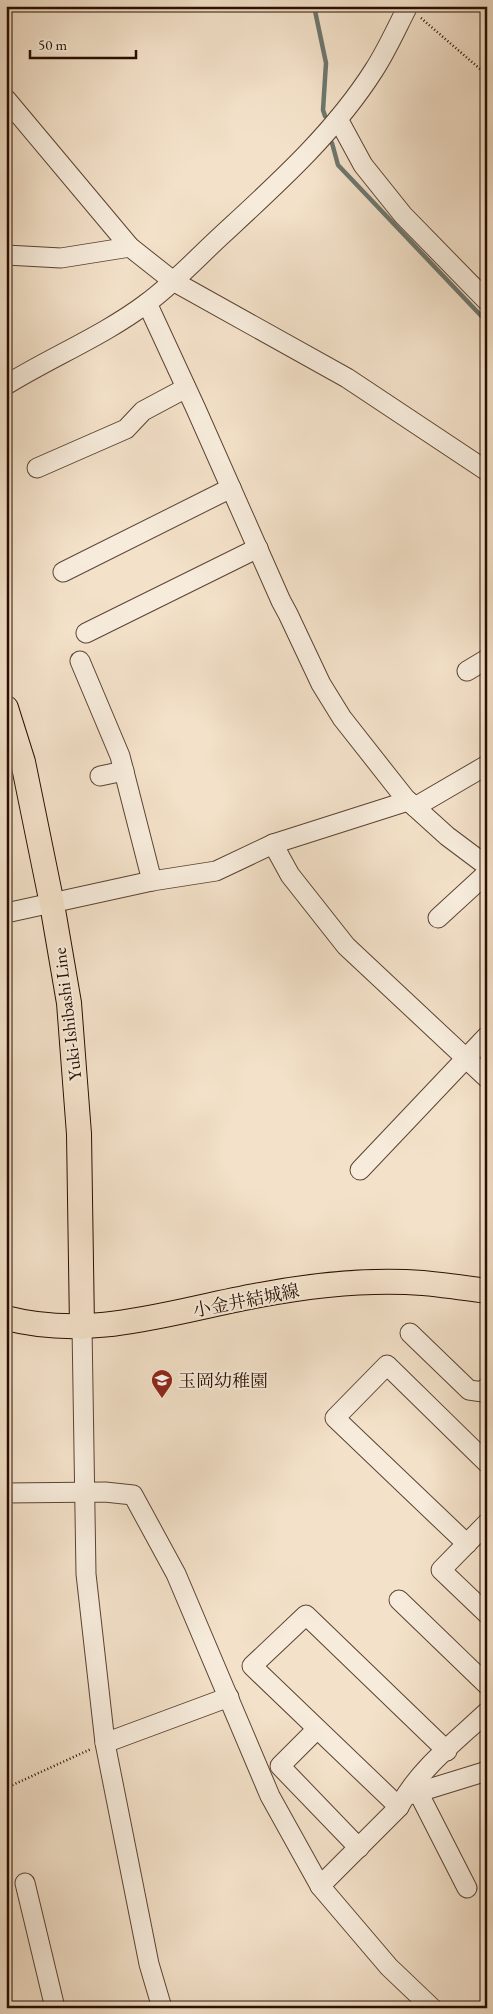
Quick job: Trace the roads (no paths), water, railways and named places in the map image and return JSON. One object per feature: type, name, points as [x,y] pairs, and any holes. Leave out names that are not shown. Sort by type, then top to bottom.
[{"type":"main road","name":"Yuki-Ishibashi Line","points":[[6,708],[23,762],[52,904],[69,1003],[79,1134],[82,1326]]},
{"type":"main road","name":"小金井結城線","points":[[6,1318],[42,1325],[82,1326],[172,1315],[260,1295],[338,1283],[422,1283],[487,1291]]},
{"type":"street","points":[[6,384],[82,344],[147,303],[173,282],[284,178],[338,120],[414,12]]},
{"type":"street","points":[[6,99],[130,247],[173,282],[347,378],[487,471]]},
{"type":"street","points":[[338,120],[363,165],[403,215],[487,301]]},
{"type":"street","points":[[6,254],[61,258],[130,247]]},
{"type":"street","points":[[147,303],[281,601],[325,691],[342,718],[411,804],[487,866]]},
{"type":"street","points":[[37,468],[126,429],[142,411],[186,388]]},
{"type":"street","points":[[63,572],[231,488]]},
{"type":"street","points":[[86,633],[258,548]]},
{"type":"street","points":[[468,671],[487,659]]},
{"type":"street","points":[[80,661],[120,756],[152,881]]},
{"type":"street","points":[[6,913],[152,881],[216,871],[272,844],[411,804],[487,765]]},
{"type":"street","points":[[100,776],[124,771]]},
{"type":"street","points":[[272,844],[290,875],[346,946],[487,1078]]},
{"type":"street","points":[[438,918],[487,873]]},
{"type":"street","points":[[360,1170],[487,1036]]},
{"type":"street","points":[[82,1326],[86,1574],[105,1743],[149,1964],[162,2008]]},
{"type":"street","points":[[410,1333],[469,1390],[483,1392],[487,1387]]},
{"type":"street","points":[[467,1544],[335,1418],[387,1365],[484,1454]]},
{"type":"street","points":[[6,1493],[105,1492],[133,1495],[176,1574],[270,1796],[320,1886],[389,1967],[432,2008]]},
{"type":"street","points":[[485,1528],[441,1570],[487,1614]]},
{"type":"street","points":[[399,1600],[487,1685]]},
{"type":"street","points":[[447,1750],[306,1615],[252,1666],[317,1729],[407,1799],[467,1888]]},
{"type":"street","points":[[105,1743],[229,1697]]},
{"type":"street","points":[[320,1886],[407,1799],[419,1778],[487,1712]]},
{"type":"street","points":[[317,1729],[280,1766],[359,1848]]},
{"type":"street","points":[[407,1799],[487,1771]]},
{"type":"street","points":[[25,1883],[55,2008]]},
{"type":"waterway","points":[[314,6],[326,63],[323,110],[325,116]]},
{"type":"waterway","points":[[332,143],[338,165],[487,322]]},
{"type":"place","name":"玉岡幼稚園","points":[[162,1399]]}]
